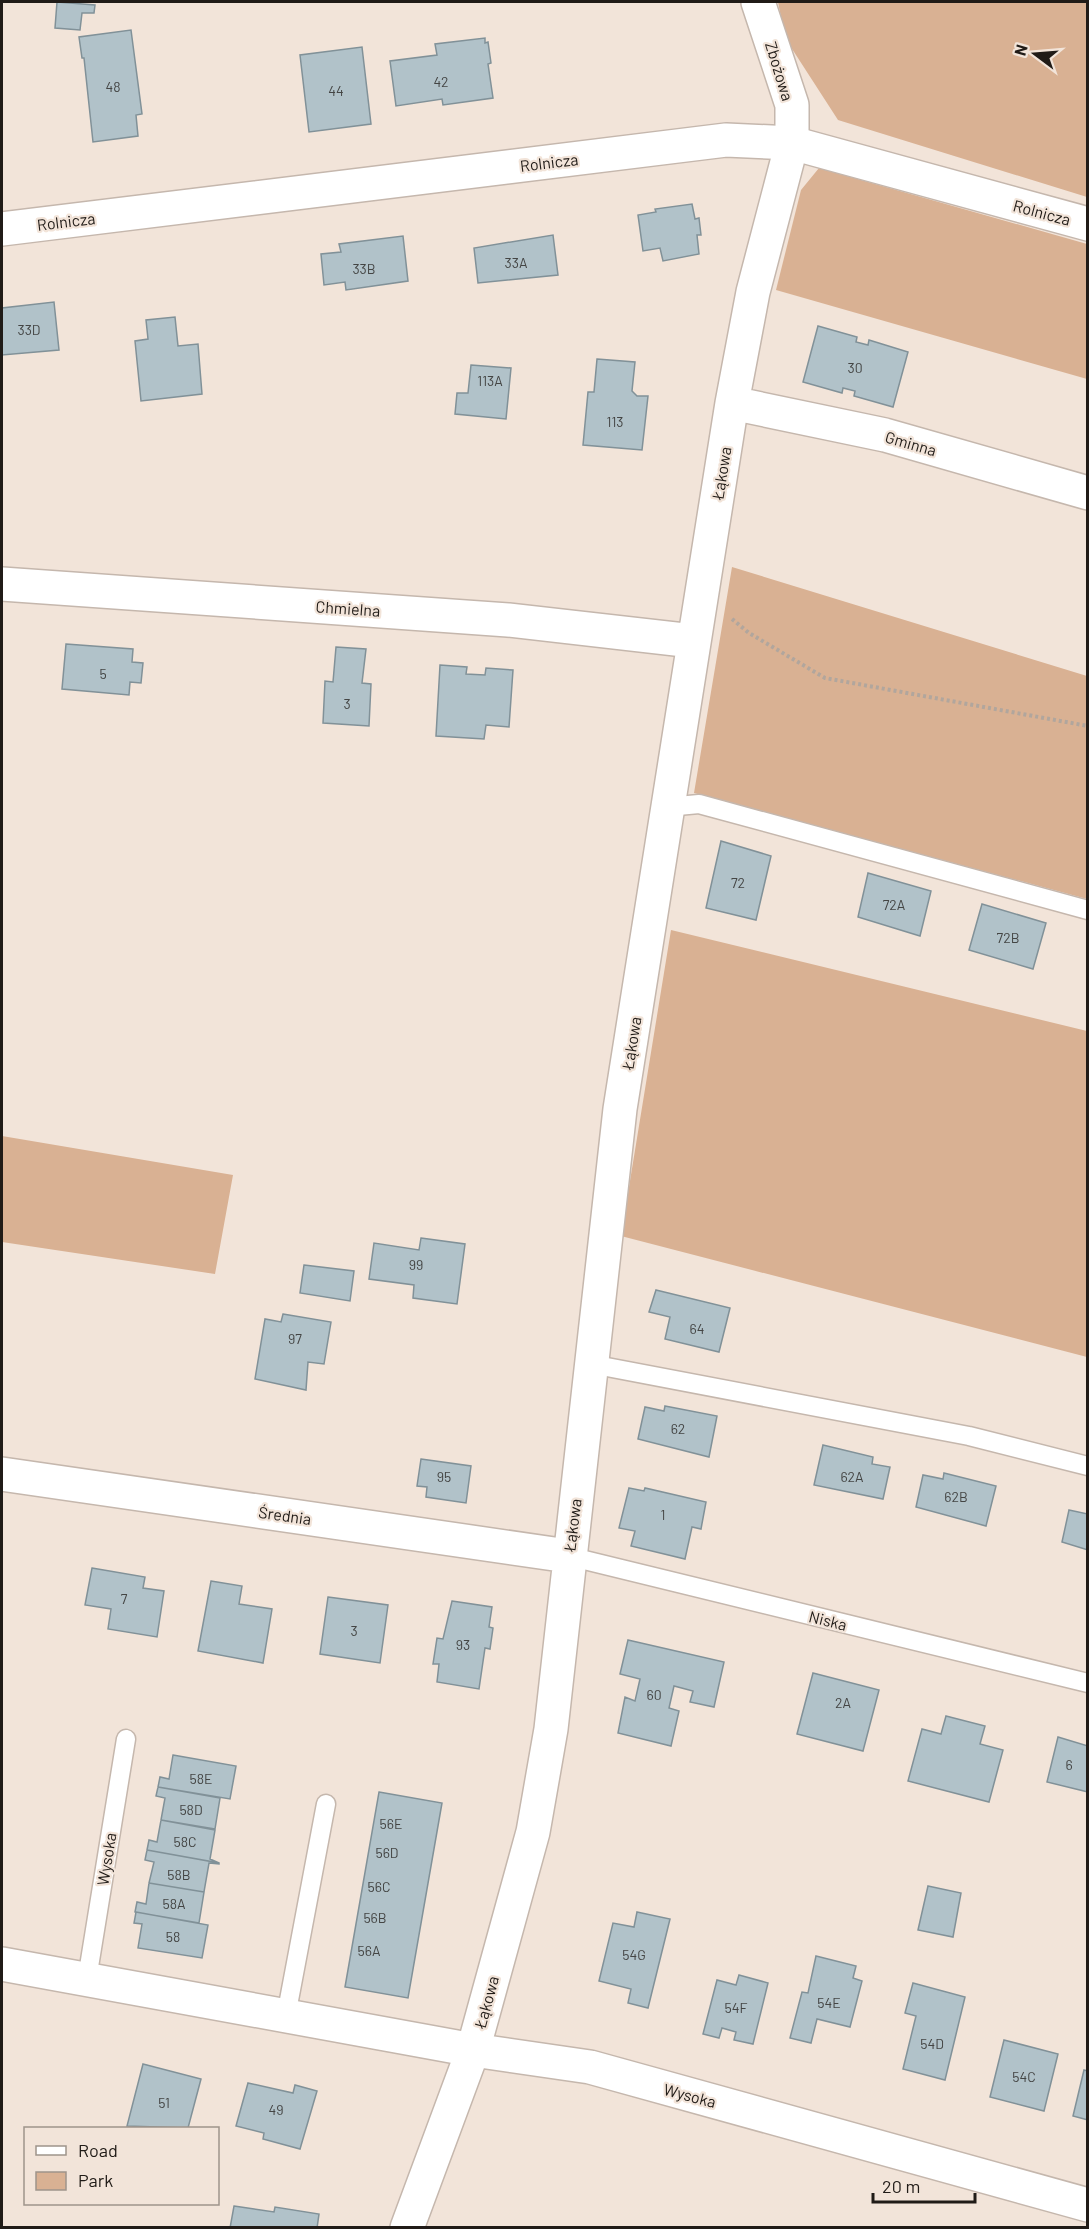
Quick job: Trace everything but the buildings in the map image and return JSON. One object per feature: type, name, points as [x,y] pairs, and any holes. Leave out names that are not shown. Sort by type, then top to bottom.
[{"type":"street","name":"Zbożowa","points":[[758,2],[792,105],[792,143]]},
{"type":"street","name":"Rolnicza","points":[[2,229],[726,141],[792,143],[1088,224]]},
{"type":"street","name":"Łąkowa","points":[[407,2228],[473,2050],[533,1832],[551,1729],[568,1557],[620,1109],[732,403],[753,292],[792,143]]},
{"type":"street","name":"Gminna","points":[[732,403],[885,435],[1088,493]]},
{"type":"street","name":"Chmielna","points":[[2,584],[508,620],[693,641]]},
{"type":"street","name":"Średnia","points":[[2,1474],[568,1557]]},
{"type":"street","name":"Wysoka","points":[[2,1964],[473,2050],[590,2067],[1088,2205]]},
{"type":"lane","points":[[667,807],[699,804],[1088,910]]},
{"type":"lane","points":[[591,1364],[969,1436],[1088,1466]]},
{"type":"lane","name":"Niska","points":[[568,1557],[1088,1683]]},
{"type":"lane","name":"Wysoka","points":[[87,1979],[126,1739]]},
{"type":"lane","points":[[286,2016],[326,1804]]},
{"type":"path","points":[[701,591],[749,633],[825,678],[1088,726]]},
{"type":"green space","points":[[778,2],[1087,2],[1087,197],[838,120],[785,38]]},
{"type":"green space","points":[[819,168],[1087,244],[1087,379],[776,290],[801,190]]},
{"type":"green space","points":[[732,567],[1087,676],[1087,899],[694,793]]},
{"type":"green space","points":[[671,930],[1087,1031],[1087,1357],[621,1236]]},
{"type":"green space","points":[[2,1136],[233,1175],[215,1274],[2,1242]]}]
